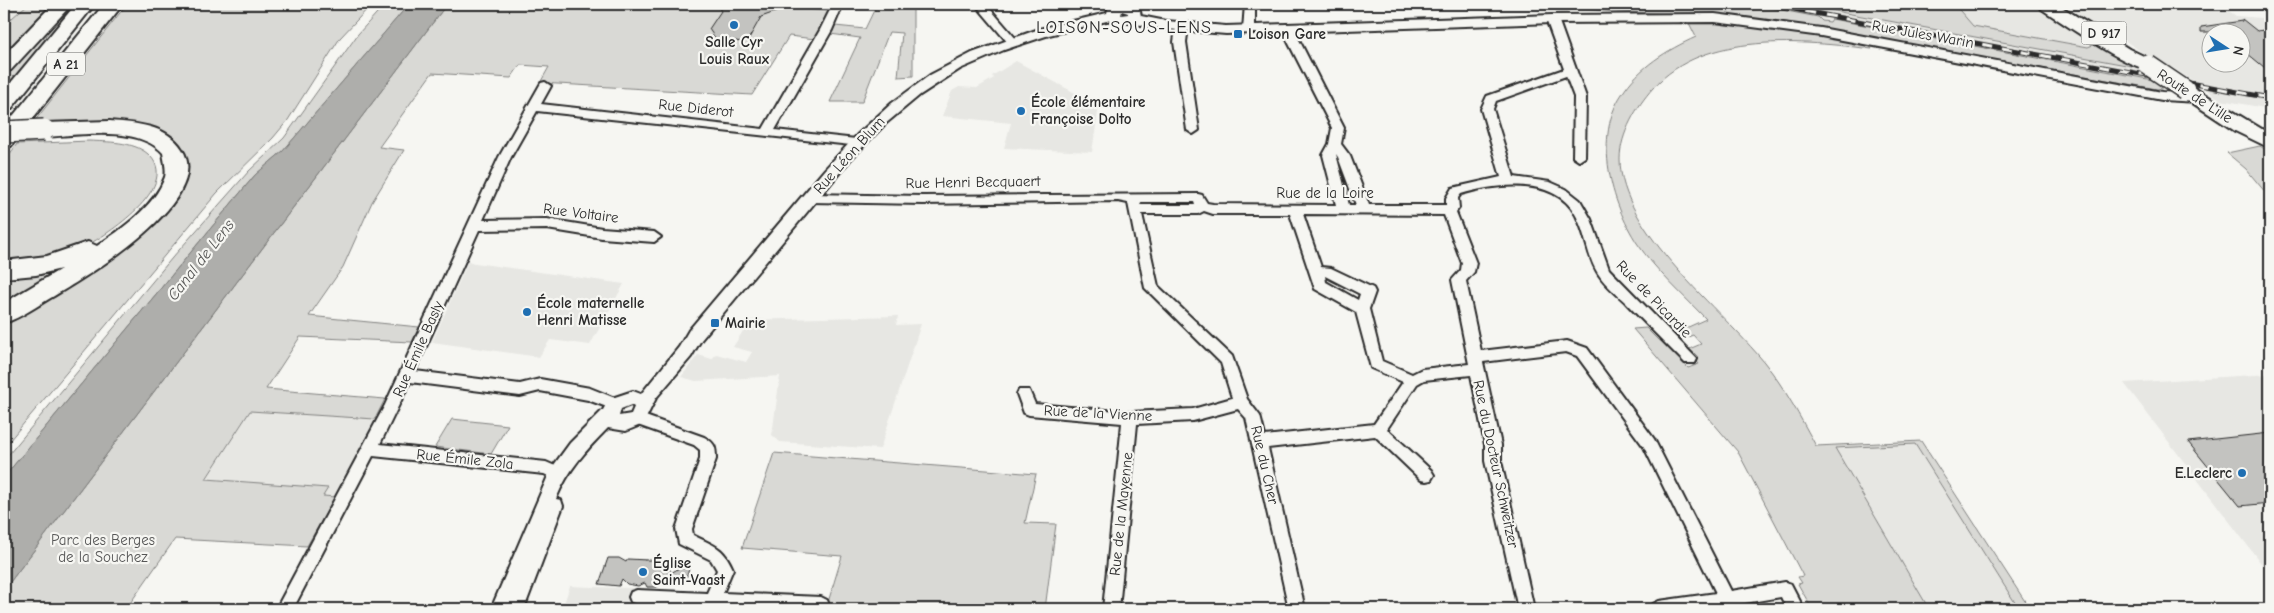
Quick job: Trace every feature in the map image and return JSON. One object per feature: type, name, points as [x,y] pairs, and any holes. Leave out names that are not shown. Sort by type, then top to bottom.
[{"type":"highway","points":[[4,66],[63,4]]},
{"type":"highway","name":"A 21","points":[[4,104],[86,4]]},
{"type":"highway","name":"A 21","points":[[4,140],[11,128],[114,4]]},
{"type":"highway","points":[[4,151],[11,128],[41,134],[137,140],[152,147],[162,157],[166,168],[164,181],[150,204],[140,215],[106,240],[61,260],[37,266],[4,269]]},
{"type":"highway","points":[[4,140],[41,134],[114,129],[145,132],[156,136],[172,149],[176,158],[177,170],[167,195],[157,209],[131,233],[92,260],[4,314]]},
{"type":"main road","name":"Route de Lille","points":[[2046,4],[2114,48],[2148,65],[2242,127],[2270,149]]},
{"type":"main road","name":"Route de Lille","points":[[2058,4],[2138,56],[2148,65]]},
{"type":"main road","name":"Route de Lille","points":[[2242,127],[2270,142]]},
{"type":"street","points":[[767,132],[826,30],[838,4]]},
{"type":"street","points":[[980,4],[1013,42]]},
{"type":"street","points":[[1249,30],[1250,4]]},
{"type":"street","name":"Rue Jules Warin","points":[[1113,16],[1124,20],[1128,9],[1182,27],[1218,30],[1681,16],[1742,20],[1821,32],[2162,96],[2192,94]]},
{"type":"street","name":"Rue Léon Blum","points":[[626,411],[650,393],[685,352],[689,343],[856,143],[885,115],[930,82],[972,58],[1013,42],[1113,16]]},
{"type":"street","points":[[1552,19],[1580,97],[1579,157]]},
{"type":"street","points":[[1182,27],[1180,42],[1193,130]]},
{"type":"street","points":[[1286,28],[1338,128],[1335,144],[1330,155],[1344,210]]},
{"type":"street","points":[[1509,182],[1487,109],[1491,99],[1570,71]]},
{"type":"street","name":"Rue Émile Basly","points":[[284,609],[371,449],[505,158],[545,86]]},
{"type":"street","name":"Rue Diderot","points":[[532,107],[856,143]]},
{"type":"street","points":[[1335,144],[1344,156],[1364,210]]},
{"type":"street","name":"Rue de Picardie","points":[[1449,210],[1453,208],[1452,198],[1456,191],[1509,182],[1532,181],[1548,185],[1570,198],[1584,218],[1594,254],[1605,273],[1690,359]]},
{"type":"street","name":"Rue Henri Becquaert","points":[[810,198],[923,200],[978,197],[1118,197],[1136,205]]},
{"type":"street","name":"Rue de la Loire","points":[[1136,205],[1198,209],[1202,206],[1213,209],[1449,210]]},
{"type":"street","name":"Rue du Cher","points":[[1136,205],[1152,288],[1227,360],[1242,402],[1253,416],[1296,609]]},
{"type":"street","points":[[1295,209],[1320,285],[1362,309],[1376,364],[1412,380]]},
{"type":"street","name":"Rue du Docteur Schweitzer","points":[[1449,210],[1469,263],[1467,272],[1459,280],[1493,445],[1493,461],[1526,609]]},
{"type":"street","name":"Rue Voltaire","points":[[474,225],[547,224],[602,233],[654,237]]},
{"type":"street","points":[[1260,444],[1378,430],[1412,380],[1476,363],[1567,346],[1582,352],[1648,444],[1730,604]]},
{"type":"street","points":[[406,376],[520,390],[540,385],[590,394],[699,441],[708,447],[708,459],[684,529],[686,539],[717,554],[725,569],[712,600]]},
{"type":"street","name":"Rue de la Vienne","points":[[1024,394],[1029,410],[1130,418],[1193,415],[1242,402]]},
{"type":"street","points":[[501,609],[557,474],[576,448],[626,411]]},
{"type":"street","points":[[514,609],[559,493],[586,452],[626,411]]},
{"type":"street","name":"Rue de la Mayenne","points":[[1111,609],[1130,418]]},
{"type":"street","points":[[1378,430],[1426,475]]},
{"type":"street","name":"Rue Émile Zola","points":[[371,449],[546,468],[557,474]]},
{"type":"street","points":[[1659,609],[1730,604],[1785,589],[1796,609]]},
{"type":"street","points":[[637,597],[821,605]]},
{"type":"shaded area","points":[[4,4],[28,4],[4,25]]},
{"type":"shaded area","points":[[1750,4],[1797,4],[2137,67],[2158,81],[1833,19],[1830,22],[1822,21],[1818,17]]},
{"type":"shaded area","points":[[1884,4],[1954,4],[1901,7]]},
{"type":"shaded area","points":[[1954,4],[2219,4],[2236,16],[2262,18],[2270,24],[2270,109],[2221,100],[2172,67],[2160,65],[2114,33],[2088,47],[1973,26]]},
{"type":"shaded area","name":"École élémentaire Françoise Dolto","points":[[1016,61],[1099,106],[1092,152],[1004,148],[1011,123],[942,116],[952,91],[959,87],[977,88]]},
{"type":"shaded area","name":"École maternelle Henri Matisse","points":[[468,262],[624,284],[590,345],[550,340],[539,357],[432,342]]},
{"type":"shaded area","points":[[898,316],[896,325],[921,324],[880,449],[780,442],[772,435],[780,376],[696,381],[681,377],[698,355],[712,359],[716,354],[746,362],[752,352],[733,347],[750,320]]},
{"type":"shaded area","points":[[2270,374],[2270,575],[2124,383]]},
{"type":"shaded area","points":[[250,411],[375,419],[335,497],[323,496],[327,488],[206,480]]},
{"type":"shaded area","points":[[1915,443],[2019,609],[1929,609],[1835,448]]},
{"type":"shaded area","points":[[570,586],[632,588],[625,609],[562,609]]},
{"type":"green space","points":[[28,4],[57,4],[4,59],[4,25]]},
{"type":"green space","points":[[67,4],[75,4],[4,91],[4,71]]},
{"type":"green space","points":[[127,4],[372,4],[340,38],[288,120],[273,138],[217,193],[4,447],[4,320],[95,264],[183,176],[152,131],[30,127]]},
{"type":"green space","points":[[385,4],[409,4],[283,151],[255,175],[4,477],[4,460],[172,258],[249,171],[284,138],[358,34]]},
{"type":"green space","name":"Parc des Berges de la Souchez","points":[[447,4],[807,4],[804,9],[830,11],[815,39],[789,36],[752,95],[540,83],[549,67],[520,65],[511,78],[432,73],[379,147],[404,150],[372,202],[343,267],[309,316],[419,327],[412,342],[300,337],[266,389],[385,399],[375,419],[250,411],[206,479],[328,488],[323,496],[335,497],[307,546],[175,539],[126,609],[4,609],[4,590]]},
{"type":"green space","points":[[877,4],[913,4],[913,76],[898,77],[902,33],[889,32],[862,102],[830,102],[860,38],[830,34],[835,26],[865,29]]},
{"type":"green space","points":[[1528,4],[1750,4],[1818,17],[1822,21],[1830,22],[1832,19],[2158,81],[2162,88],[2157,89],[1786,22],[1735,16],[1618,12]]},
{"type":"green space","points":[[1797,4],[1954,4],[1973,26],[2088,47],[2098,43],[2137,67]]},
{"type":"green space","points":[[1688,21],[1772,27],[1869,45],[1872,49],[1816,44],[1756,44],[1727,48],[1700,56],[1675,69],[1647,95],[1626,130],[1620,159],[1624,186],[1637,214],[1654,241],[1676,268],[1746,341],[1772,372],[1816,446],[1921,441],[2030,609],[2019,609],[1915,444],[1835,448],[1929,609],[1812,609],[1798,584],[1802,583],[1798,577],[1803,576],[1738,452],[1633,329],[1646,328],[1658,340],[1662,339],[1688,368],[1699,364],[1687,350],[1701,344],[1693,335],[1681,340],[1675,333],[1706,319],[1661,273],[1637,243],[1628,227],[1613,190],[1607,149],[1608,130],[1613,111],[1622,94],[1629,84],[1654,60],[1696,37]]},
{"type":"green space","points":[[89,141],[127,144],[148,154],[156,166],[156,179],[150,192],[140,206],[127,218],[100,238],[79,249],[48,258],[4,262],[4,162],[17,144]]},
{"type":"green space","points":[[2260,146],[2270,153],[2270,193],[2266,193],[2246,169],[2227,153]]},
{"type":"green space","points":[[89,258],[4,311],[4,272],[19,272]]},
{"type":"green space","points":[[452,419],[508,425],[491,454],[435,447]]},
{"type":"green space","points":[[774,453],[1036,474],[1025,523],[1056,524],[1045,609],[826,609],[842,556],[742,548]]},
{"type":"water","name":"Canal de Lens","points":[[409,4],[447,4],[4,590],[4,477],[255,175],[283,151]]},
{"type":"building","name":"Salle Cyr Louis Raux","points":[[716,4],[795,5],[761,17],[748,40],[742,42],[715,38],[709,29],[721,11]]},
{"type":"building","points":[[2252,27],[2257,31],[2270,29],[2270,72],[2252,57]]},
{"type":"building","name":"E.Leclerc","points":[[2270,433],[2270,503],[2240,506],[2188,442]]},
{"type":"building","name":"Église Saint-Vaast","points":[[608,558],[619,558],[626,562],[628,559],[667,561],[671,573],[679,568],[689,569],[685,581],[667,580],[657,587],[647,587],[645,583],[638,586],[627,584],[622,579],[619,586],[599,584]]},
{"type":"railway","points":[[1766,4],[2270,98]]},
{"type":"place","name":"Salle Cyr Louis Raux","points":[[734,25]]},
{"type":"place","name":"Loison Gare","points":[[1238,34]]},
{"type":"place","name":"École élémentaire Françoise Dolto","points":[[1021,111]]},
{"type":"place","name":"École maternelle Henri Matisse","points":[[527,312]]},
{"type":"place","name":"Mairie","points":[[715,323]]},
{"type":"place","name":"E.Leclerc","points":[[2242,473]]},
{"type":"place","name":"Église Saint-Vaast","points":[[643,572]]},
{"type":"district","name":"LOISON-SOUS-LENS","points":[[1124,27]]}]
